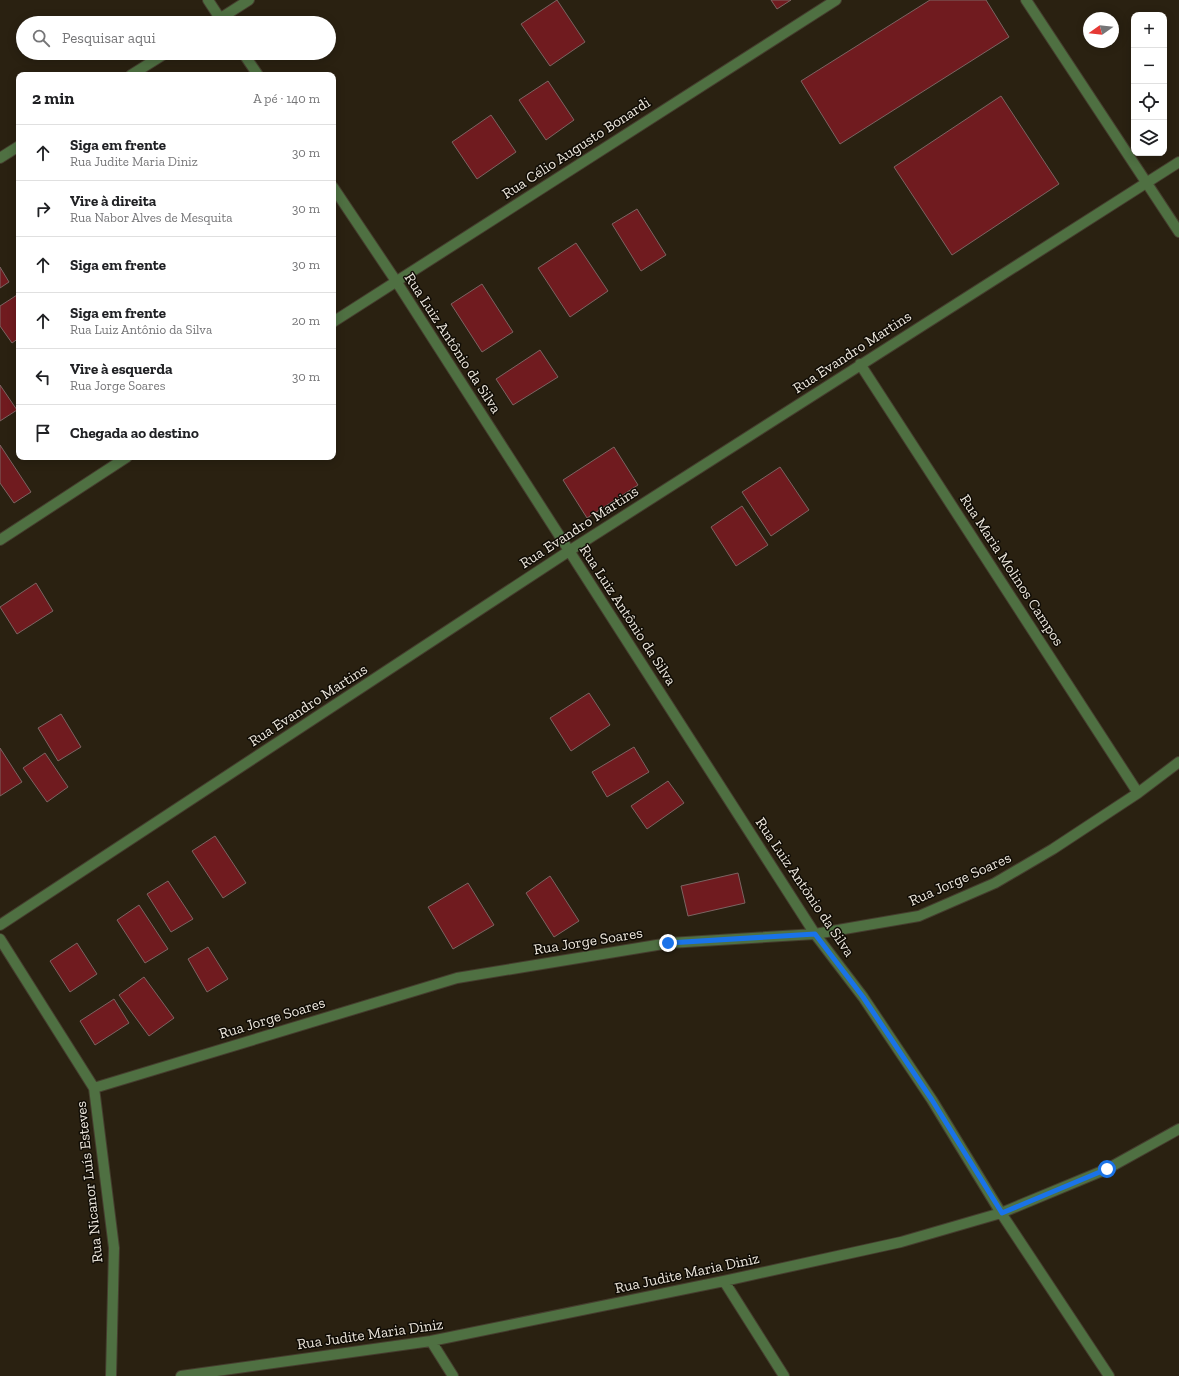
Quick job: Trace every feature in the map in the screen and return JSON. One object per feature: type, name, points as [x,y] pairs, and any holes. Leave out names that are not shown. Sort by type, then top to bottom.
[{"type":"street","points":[[208,0],[216,16]]},
{"type":"street","points":[[227,16],[249,0]]},
{"type":"street","name":"Rua Célio Augusto Bonardi","points":[[336,320],[836,0]]},
{"type":"street","points":[[1026,0],[1179,232]]},
{"type":"street","points":[[136,72],[155,60]]},
{"type":"street","points":[[248,60],[256,72]]},
{"type":"street","points":[[0,158],[16,148]]},
{"type":"street","name":"Rua Evandro Martins","points":[[0,925],[569,551],[860,364],[1179,162]]},
{"type":"street","name":"Rua Luiz Antônio da Silva","points":[[336,191],[396,281],[815,934],[863,997],[932,1100],[1002,1213],[1109,1376]]},
{"type":"street","name":"Rua Maria Molinos Campos","points":[[860,364],[1138,793]]},
{"type":"street","points":[[0,540],[122,460]]},
{"type":"street","name":"Rua Jorge Soares","points":[[94,1088],[457,978],[668,943],[815,934],[919,916],[995,883],[1053,849],[1138,793],[1179,762]]},
{"type":"street","name":"Rua Nicanor Luís Esteves","points":[[0,939],[94,1088],[114,1248],[111,1376]]},
{"type":"street","name":"Rua Judite Maria Diniz","points":[[181,1376],[430,1341],[724,1281],[901,1242],[1002,1213],[1107,1169],[1179,1129]]},
{"type":"street","points":[[724,1281],[784,1376]]},
{"type":"street","points":[[430,1341],[453,1376]]},
{"type":"building","points":[[557,0],[585,42],[550,66],[521,24]]},
{"type":"building","points":[[771,0],[791,0],[777,9]]},
{"type":"building","points":[[930,0],[986,0],[1009,37],[840,144],[801,81]]},
{"type":"building","points":[[548,81],[574,120],[546,140],[519,100]]},
{"type":"building","points":[[1001,96],[1059,184],[952,255],[894,167]]},
{"type":"building","points":[[491,115],[516,152],[477,179],[452,142]]},
{"type":"building","points":[[637,209],[666,255],[641,271],[612,224]]},
{"type":"building","points":[[576,243],[608,291],[570,317],[538,268]]},
{"type":"building","points":[[0,267],[9,282],[0,288]]},
{"type":"building","points":[[482,284],[513,332],[482,352],[451,304]]},
{"type":"building","points":[[16,296],[16,340],[12,343],[0,326],[0,306]]},
{"type":"building","points":[[540,350],[558,377],[513,405],[496,379]]},
{"type":"building","points":[[0,385],[16,411],[0,421]]},
{"type":"building","points":[[0,445],[31,492],[14,503],[0,483]]},
{"type":"building","points":[[614,447],[638,485],[587,518],[563,480]]},
{"type":"building","points":[[780,467],[809,510],[771,536],[742,492]]},
{"type":"building","points":[[742,506],[768,545],[736,566],[711,527]]},
{"type":"building","points":[[36,583],[53,611],[17,634],[0,607]]},
{"type":"building","points":[[589,693],[610,725],[571,751],[550,718]]},
{"type":"building","points":[[61,714],[81,747],[58,761],[38,728]]},
{"type":"building","points":[[634,747],[649,772],[607,797],[592,772]]},
{"type":"building","points":[[0,748],[22,782],[0,796]]},
{"type":"building","points":[[45,753],[68,787],[47,802],[23,768]]},
{"type":"building","points":[[668,781],[684,803],[647,829],[631,806]]},
{"type":"building","points":[[215,836],[246,883],[223,898],[192,851]]},
{"type":"building","points":[[738,873],[745,903],[688,916],[681,886]]},
{"type":"building","points":[[550,876],[579,921],[554,937],[526,893]]},
{"type":"building","points":[[168,881],[193,919],[171,932],[147,894]]},
{"type":"building","points":[[468,883],[494,925],[453,949],[428,907]]},
{"type":"building","points":[[139,905],[168,949],[145,963],[117,920]]},
{"type":"building","points":[[77,943],[97,974],[70,992],[50,961]]},
{"type":"building","points":[[208,947],[228,979],[207,992],[188,959]]},
{"type":"building","points":[[144,977],[174,1018],[149,1036],[119,995]]},
{"type":"building","points":[[114,999],[129,1023],[95,1045],[80,1021]]},
{"type":"route","points":[[668,943],[815,934],[863,997],[932,1100],[1002,1213],[1107,1169]]}]
